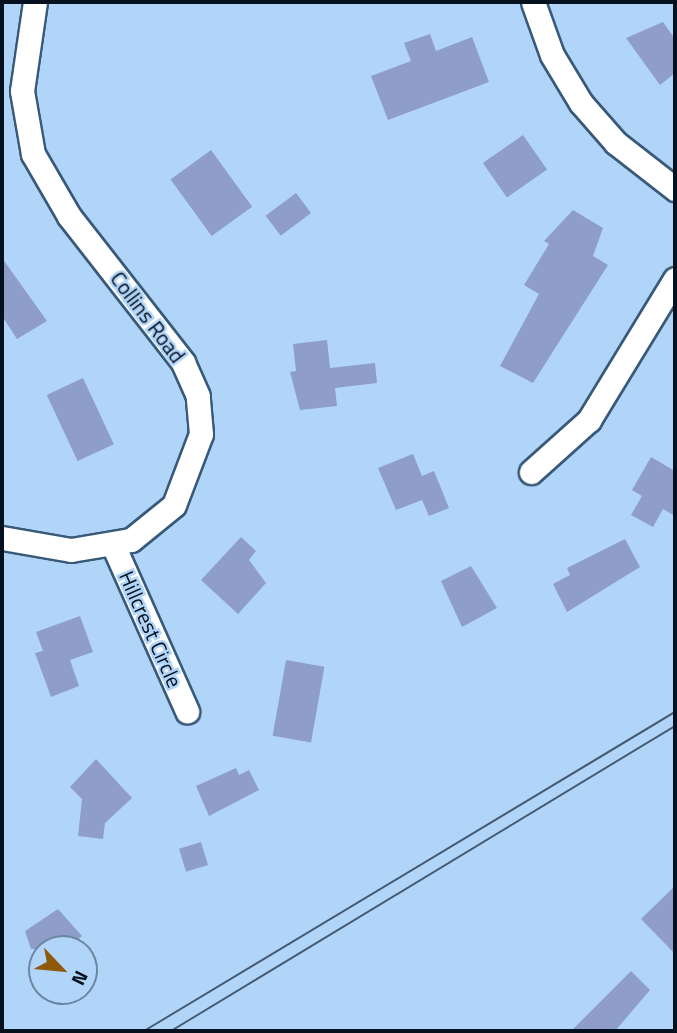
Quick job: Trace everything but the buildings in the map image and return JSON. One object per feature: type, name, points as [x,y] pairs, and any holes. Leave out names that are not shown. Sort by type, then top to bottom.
[{"type":"street","name":"Collins Road","points":[[2,538],[71,550],[114,547],[146,531],[174,505],[198,454],[202,414],[183,362],[69,216],[33,154],[22,91],[35,2]]},
{"type":"street","points":[[533,2],[552,55],[581,103],[636,162],[675,189]]},
{"type":"street","points":[[531,472],[589,420],[675,279]]},
{"type":"street","name":"Hillcrest Circle","points":[[114,547],[187,711]]},
{"type":"tram line","points":[[144,1031],[675,712]]},
{"type":"tram line","points":[[171,1031],[675,726]]}]
